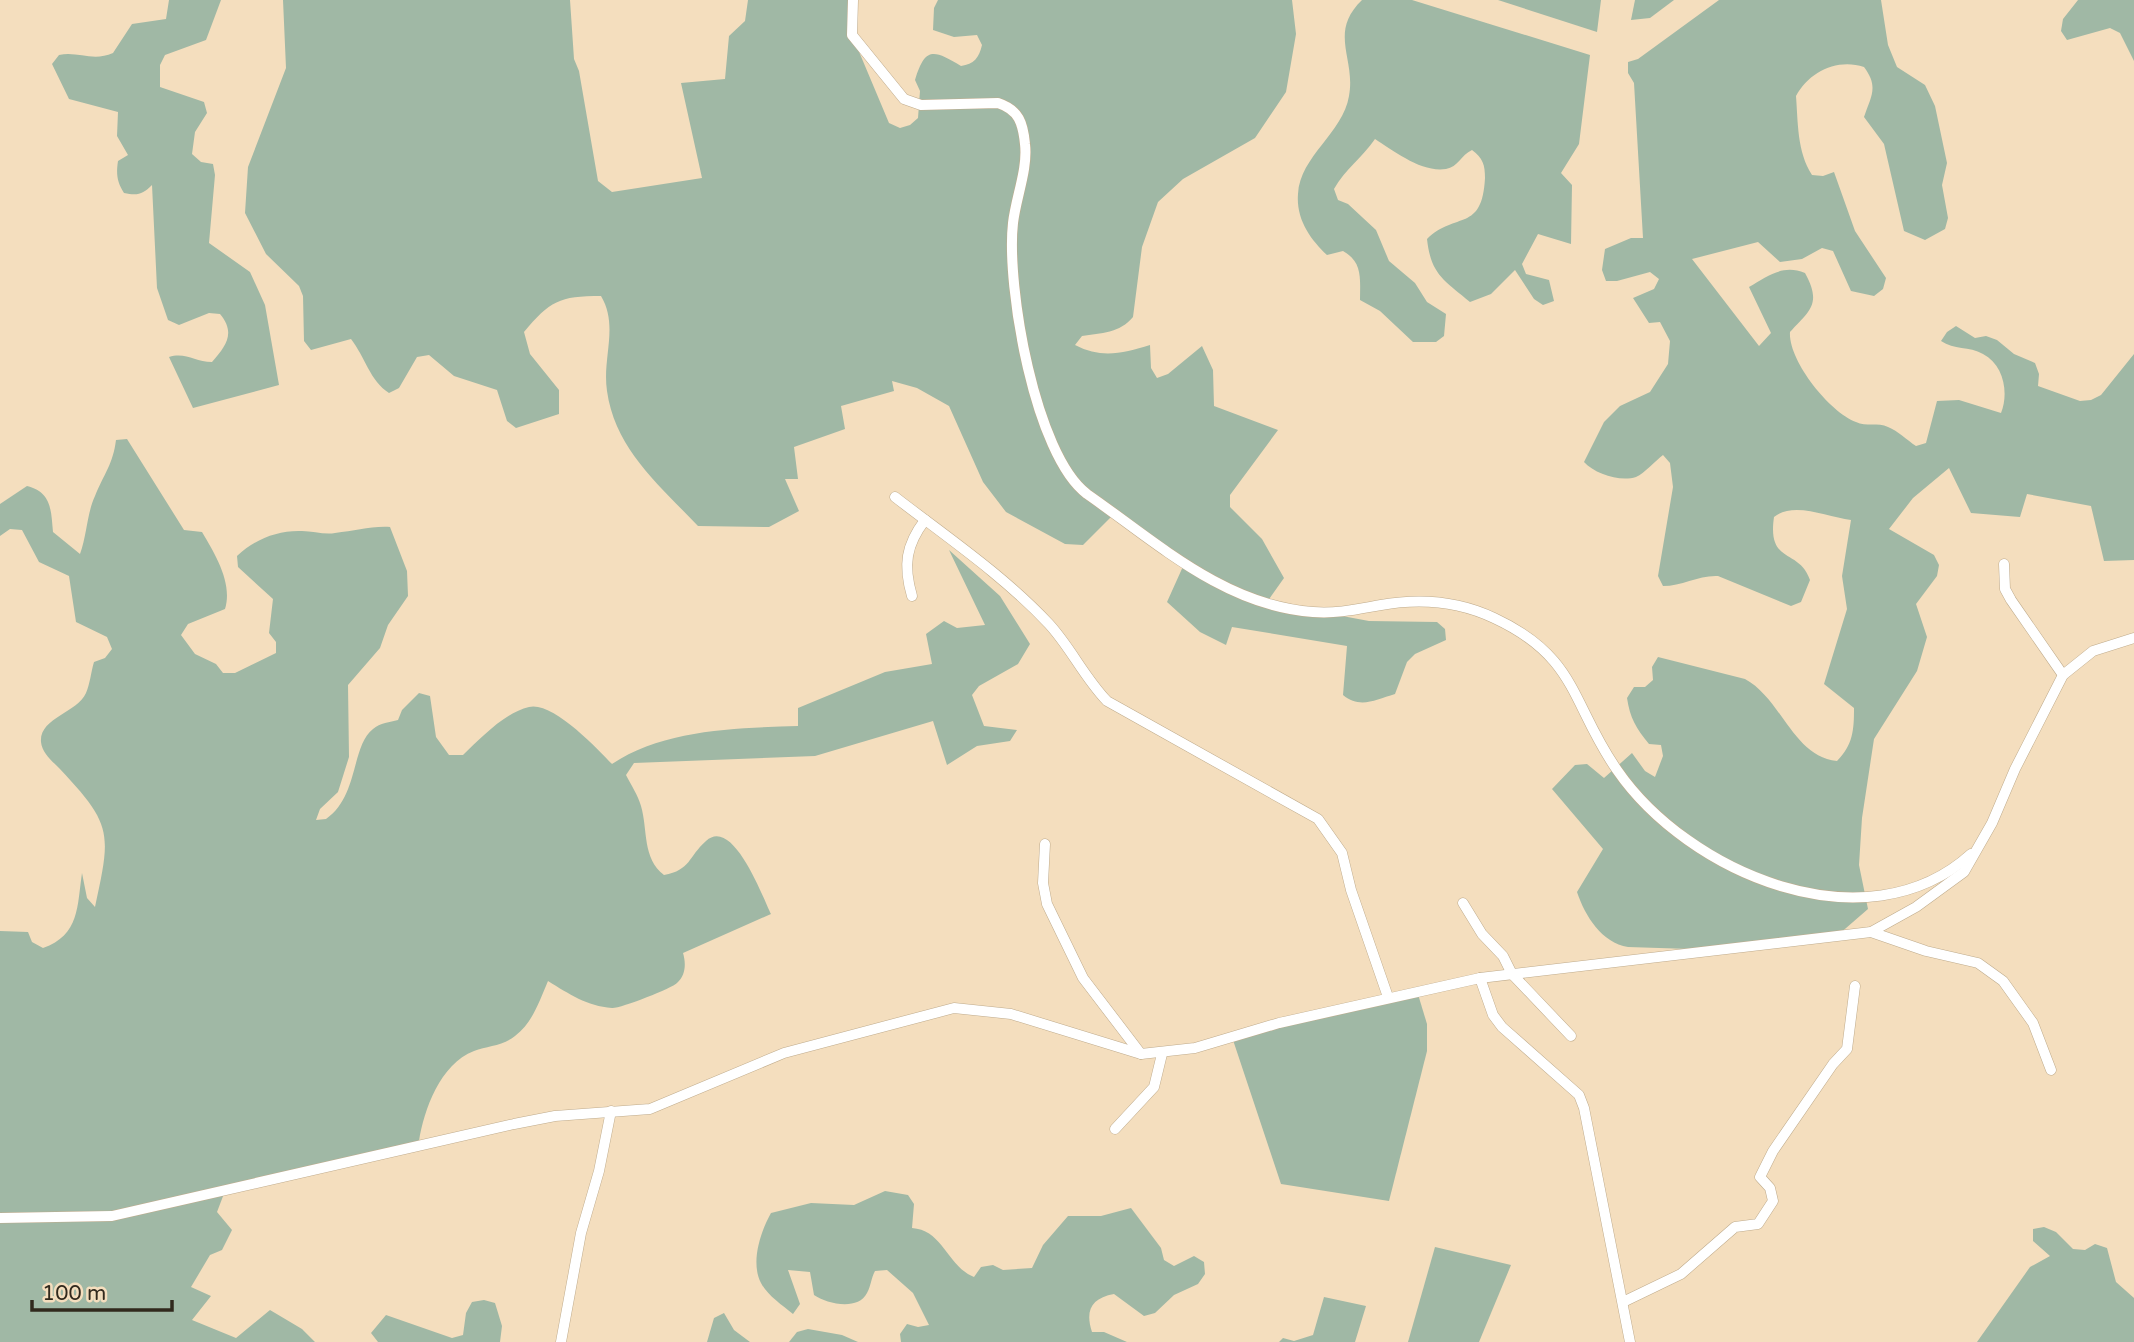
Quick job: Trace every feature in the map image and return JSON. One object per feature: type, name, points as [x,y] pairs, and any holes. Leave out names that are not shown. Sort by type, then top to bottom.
[{"type":"street","points":[[853,0],[852,35],[904,99],[921,105],[987,101],[1010,107],[1017,113],[1026,147],[1013,224],[1013,265],[1021,341],[1042,418],[1074,484],[1087,494],[1220,586],[1257,600],[1301,611],[1336,613],[1384,604],[1450,603],[1493,617],[1525,634],[1569,678],[1617,770],[1651,808],[1695,845],[1734,870],[1787,888],[1839,897],[1893,895],[1959,866],[1978,849]]},
{"type":"street","points":[[895,497],[972,553],[1046,621],[1065,641],[1085,675],[1107,701],[1318,820],[1342,853],[1351,890],[1388,997]]},
{"type":"street","points":[[912,596],[906,562],[908,548],[925,520]]},
{"type":"street","points":[[2004,564],[2005,589],[2063,675]]},
{"type":"street","points":[[0,1219],[112,1216],[514,1124],[611,1111],[650,1109],[784,1053],[954,1008],[1011,1014],[1141,1054],[1162,1054],[1195,1048],[1279,1023],[1480,978],[1871,932],[1948,886],[1964,872],[1978,849],[2063,675],[2093,651],[2134,638]]},
{"type":"street","points":[[1045,844],[1043,883],[1048,904],[1083,978],[1141,1054]]},
{"type":"street","points":[[1463,903],[1482,934],[1503,956],[1512,974],[1571,1036]]},
{"type":"street","points":[[1871,932],[1926,951],[1978,963],[2003,981],[2033,1023],[2051,1070]]},
{"type":"street","points":[[1480,978],[1489,1006],[1502,1027],[1579,1095],[1584,1108],[1630,1342]]},
{"type":"street","points":[[1623,1302],[1681,1274],[1735,1227],[1758,1224],[1773,1201],[1770,1188],[1760,1177],[1773,1151],[1833,1064],[1847,1049],[1854,986]]},
{"type":"street","points":[[1115,1129],[1154,1087],[1162,1054]]},
{"type":"street","points":[[561,1342],[581,1233],[599,1171],[611,1111]]},
{"type":"green space","points":[[169,0],[221,0],[206,40],[165,55],[160,65],[160,87],[204,102],[207,113],[195,132],[192,154],[201,162],[213,164],[215,175],[209,243],[250,272],[265,305],[279,385],[193,408],[169,357],[180,356],[212,362],[227,339],[225,321],[220,314],[209,313],[179,325],[168,320],[157,288],[152,185],[140,194],[124,193],[118,181],[117,166],[118,161],[128,155],[117,136],[118,112],[69,99],[52,64],[59,55],[99,57],[113,53],[132,24],[166,19]]},
{"type":"green space","points":[[283,0],[570,0],[574,59],[579,71],[598,181],[612,192],[702,178],[681,83],[725,79],[729,36],[745,21],[748,0],[853,0],[852,35],[889,123],[900,128],[910,125],[918,118],[920,91],[915,80],[922,62],[927,57],[937,54],[961,66],[973,62],[981,50],[982,45],[977,35],[954,37],[933,30],[934,8],[938,0],[1292,0],[1296,34],[1286,92],[1255,138],[1183,179],[1158,202],[1142,247],[1133,317],[1116,329],[1082,336],[1075,345],[1103,353],[1122,352],[1150,345],[1151,368],[1157,378],[1168,374],[1202,346],[1213,370],[1214,406],[1278,430],[1230,495],[1230,507],[1262,539],[1284,578],[1267,602],[1369,621],[1437,622],[1445,629],[1446,640],[1415,654],[1407,662],[1395,694],[1362,702],[1355,702],[1343,695],[1347,646],[1232,627],[1226,645],[1200,632],[1167,602],[1185,562],[1115,513],[1083,545],[1065,544],[1006,512],[983,482],[949,406],[917,388],[892,381],[894,391],[841,406],[845,429],[794,447],[798,479],[785,479],[799,511],[769,527],[698,526],[641,465],[619,431],[607,391],[609,319],[601,296],[575,297],[556,302],[541,313],[524,332],[530,354],[559,390],[559,414],[516,428],[507,421],[497,390],[454,376],[429,355],[417,357],[399,388],[389,393],[372,375],[351,339],[311,350],[304,341],[303,296],[299,286],[266,254],[245,213],[248,167],[286,68]]},
{"type":"green space","points":[[1362,0],[1412,0],[1590,55],[1579,144],[1561,173],[1572,185],[1571,244],[1538,234],[1522,264],[1526,274],[1549,280],[1554,301],[1543,305],[1534,299],[1515,270],[1491,294],[1470,302],[1446,282],[1436,269],[1427,239],[1448,225],[1473,214],[1483,195],[1484,166],[1472,150],[1450,168],[1427,168],[1375,139],[1334,189],[1338,200],[1348,204],[1376,230],[1389,261],[1415,283],[1427,302],[1446,314],[1444,336],[1436,342],[1413,342],[1380,311],[1360,300],[1359,272],[1354,260],[1343,251],[1327,255],[1310,235],[1299,212],[1298,194],[1301,180],[1313,156],[1339,122],[1345,109],[1350,82],[1345,35],[1352,12]]},
{"type":"green space","points":[[1498,0],[1601,0],[1597,32]]},
{"type":"green space","points":[[1635,0],[1674,0],[1650,18],[1631,20]]},
{"type":"green space","points":[[1719,0],[1881,0],[1888,45],[1897,67],[1925,85],[1935,106],[1947,163],[1942,185],[1948,218],[1945,229],[1925,240],[1904,231],[1884,144],[1864,117],[1872,92],[1869,74],[1864,67],[1844,64],[1816,74],[1796,96],[1801,147],[1812,175],[1823,176],[1834,172],[1855,231],[1886,278],[1883,289],[1874,296],[1851,291],[1833,251],[1822,248],[1802,259],[1780,262],[1758,242],[1692,259],[1759,346],[1771,333],[1749,287],[1769,275],[1783,271],[1805,273],[1813,299],[1808,312],[1790,332],[1791,343],[1803,370],[1823,397],[1845,416],[1860,423],[1888,427],[1916,446],[1926,443],[1937,401],[1959,400],[2001,413],[2005,397],[2003,380],[1996,365],[1983,354],[1941,341],[1947,332],[1956,326],[1975,338],[1986,336],[1997,340],[2014,354],[2035,363],[2039,374],[2038,386],[2080,401],[2101,395],[2134,354],[2134,560],[2104,561],[2091,506],[2027,494],[2020,517],[1971,513],[1949,468],[1913,498],[1889,529],[1934,555],[1939,565],[1937,576],[1916,604],[1927,637],[1917,671],[1874,739],[1862,818],[1859,865],[1868,909],[1838,935],[1721,950],[1628,947],[1603,934],[1585,910],[1577,892],[1603,849],[1552,789],[1575,765],[1587,764],[1604,778],[1632,753],[1645,771],[1655,777],[1663,756],[1661,745],[1649,744],[1640,733],[1627,698],[1634,687],[1645,687],[1653,680],[1652,667],[1658,657],[1745,679],[1769,700],[1798,739],[1822,757],[1837,761],[1849,743],[1854,723],[1854,708],[1824,684],[1847,609],[1842,576],[1851,520],[1801,510],[1782,512],[1774,517],[1773,532],[1779,550],[1799,563],[1810,580],[1801,602],[1791,606],[1718,576],[1663,586],[1658,576],[1673,487],[1670,463],[1663,455],[1636,477],[1615,478],[1584,462],[1604,422],[1620,406],[1650,392],[1668,364],[1670,341],[1660,322],[1649,323],[1633,298],[1654,289],[1659,279],[1650,272],[1617,281],[1606,281],[1602,270],[1605,249],[1631,238],[1643,238],[1634,83],[1628,73],[1628,62],[1638,59]]},
{"type":"green space","points":[[2078,0],[2134,0],[2134,61],[2120,33],[2110,28],[2067,40],[2061,31],[2063,19]]},
{"type":"green space","points":[[127,439],[184,530],[202,532],[221,569],[227,589],[225,609],[188,624],[181,635],[195,654],[216,664],[223,673],[235,673],[276,653],[276,642],[269,633],[273,599],[238,567],[237,556],[259,540],[284,532],[331,533],[390,527],[407,571],[408,596],[388,625],[380,648],[348,685],[349,757],[338,792],[320,809],[316,820],[326,819],[344,798],[366,737],[379,725],[398,720],[402,710],[419,693],[430,696],[436,737],[449,755],[463,755],[502,720],[529,707],[539,707],[561,718],[612,764],[632,752],[678,737],[726,730],[798,726],[798,708],[885,672],[932,664],[926,634],[944,621],[957,628],[985,625],[949,550],[1000,596],[1030,644],[1018,664],[979,686],[972,695],[984,726],[1017,730],[1010,741],[977,746],[947,765],[933,721],[815,756],[634,763],[626,775],[640,802],[649,852],[657,868],[664,875],[673,873],[684,866],[706,841],[716,836],[726,840],[746,862],[771,914],[683,953],[684,969],[677,983],[625,1005],[612,1008],[594,1005],[548,981],[535,1011],[515,1036],[462,1057],[443,1077],[430,1102],[419,1141],[225,1191],[217,1212],[232,1230],[222,1250],[210,1255],[191,1287],[211,1296],[192,1320],[236,1338],[270,1310],[302,1329],[315,1342],[0,1342],[0,931],[28,932],[32,942],[43,948],[55,942],[64,935],[74,918],[82,873],[87,898],[95,907],[104,862],[103,831],[90,803],[43,750],[41,742],[46,727],[75,706],[86,693],[94,662],[105,658],[112,649],[107,637],[76,622],[69,576],[39,562],[22,530],[10,529],[0,536],[0,504],[27,486],[35,489],[49,503],[53,532],[80,554],[92,503],[110,462],[116,440]]},
{"type":"green space","points":[[1417,991],[1427,1024],[1427,1051],[1389,1201],[1281,1184],[1232,1037]]},
{"type":"green space","points":[[885,1191],[908,1195],[914,1204],[912,1228],[931,1235],[957,1265],[974,1277],[981,1267],[993,1265],[1003,1270],[1032,1268],[1043,1245],[1068,1216],[1101,1216],[1131,1208],[1161,1248],[1164,1260],[1174,1266],[1194,1256],[1204,1262],[1205,1274],[1198,1284],[1174,1295],[1155,1313],[1144,1316],[1114,1294],[1095,1302],[1089,1318],[1092,1332],[1104,1332],[1127,1342],[901,1342],[900,1334],[907,1324],[918,1327],[929,1325],[913,1293],[887,1270],[875,1271],[863,1299],[850,1304],[834,1303],[814,1295],[810,1272],[788,1270],[800,1304],[793,1314],[767,1292],[758,1275],[757,1256],[771,1213],[811,1203],[854,1205]]},
{"type":"green space","points":[[2044,1227],[2056,1232],[2073,1249],[2085,1250],[2095,1244],[2107,1248],[2116,1282],[2134,1298],[2134,1342],[1977,1342],[2030,1267],[2050,1256],[2033,1241],[2033,1229]]},
{"type":"green space","points":[[1435,1247],[1511,1265],[1479,1342],[1408,1342]]},
{"type":"green space","points":[[1324,1297],[1366,1306],[1355,1342],[1279,1342],[1283,1338],[1294,1341],[1313,1335]]},
{"type":"green space","points":[[484,1300],[495,1303],[502,1326],[500,1342],[378,1342],[371,1333],[386,1315],[452,1338],[463,1335],[466,1313],[472,1302]]},
{"type":"green space","points":[[724,1313],[734,1330],[750,1342],[707,1342],[714,1318]]},
{"type":"green space","points":[[808,1329],[842,1335],[858,1342],[789,1342],[797,1332]]}]
